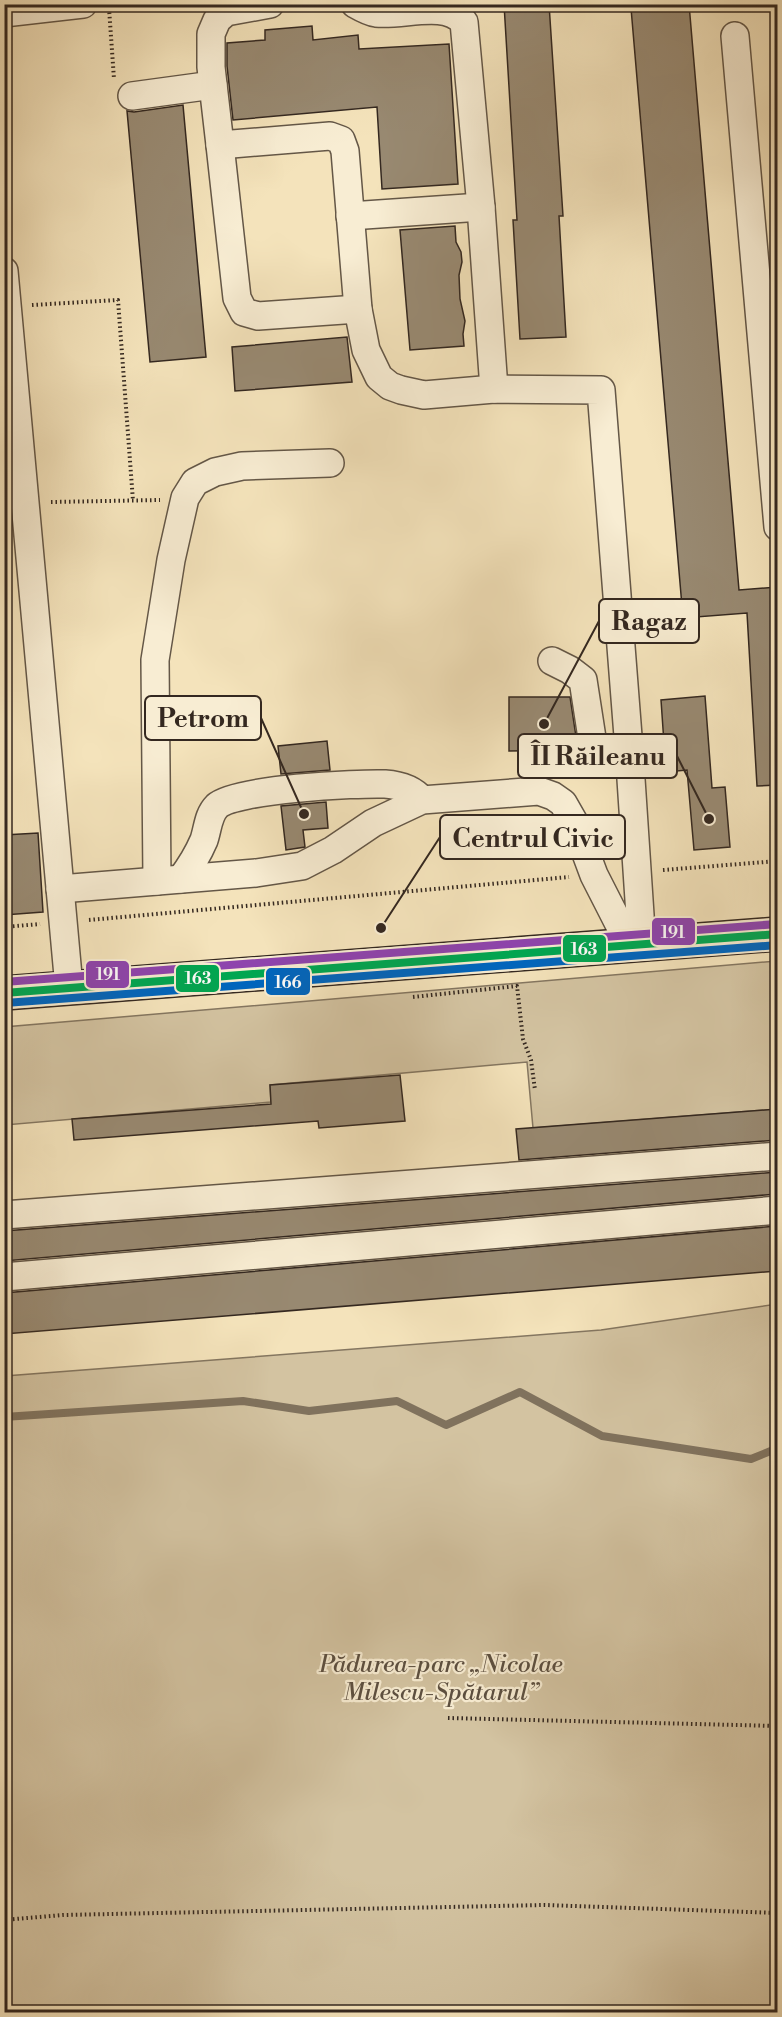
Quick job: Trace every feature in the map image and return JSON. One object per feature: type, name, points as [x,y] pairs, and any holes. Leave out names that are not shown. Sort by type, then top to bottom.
[{"type":"main road","points":[[4,993],[777,934]]},
{"type":"lane","points":[[4,13],[83,4]]},
{"type":"lane","points":[[270,4],[226,12],[217,20],[211,34],[213,85],[237,298],[244,312],[258,316],[358,309]]},
{"type":"lane","points":[[355,4],[379,13],[441,7],[452,9],[464,21],[481,207],[494,389]]},
{"type":"lane","points":[[735,36],[777,527]]},
{"type":"lane","points":[[132,96],[213,85]]},
{"type":"lane","points":[[220,144],[330,136],[341,140],[345,152],[358,309],[366,350],[379,377],[390,386],[411,394],[424,395],[494,389],[601,390],[630,749],[642,945]]},
{"type":"lane","points":[[350,216],[481,207]]},
{"type":"lane","points":[[4,271],[69,987]]},
{"type":"lane","points":[[169,880],[155,660],[171,560],[185,498],[195,482],[215,472],[242,466],[330,463]]},
{"type":"lane","points":[[552,661],[583,680],[594,751],[630,749]]},
{"type":"lane","points":[[169,880],[198,853],[210,816],[217,806],[226,800],[281,790],[386,784],[414,791],[422,800]]},
{"type":"lane","points":[[60,889],[256,873],[302,866],[333,850],[373,823],[422,800],[539,791],[563,803],[575,824],[594,875],[620,926],[642,945]]},
{"type":"lane","points":[[4,1215],[777,1156]]},
{"type":"lane","points":[[4,1277],[777,1210]]},
{"type":"path","points":[[109,4],[116,94],[132,96]]},
{"type":"path","points":[[8,306],[118,300],[133,501]]},
{"type":"path","points":[[26,502],[162,500]]},
{"type":"path","points":[[638,872],[777,861]]},
{"type":"path","points":[[4,927],[594,875]]},
{"type":"path","points":[[413,997],[516,986],[523,1039],[531,1060],[535,1090]]},
{"type":"path","points":[[448,1718],[777,1726]]},
{"type":"path","points":[[4,1920],[63,1916],[545,1905],[777,1913]]},
{"type":"green space","points":[[777,961],[777,1109],[533,1128],[527,1062],[270,1085],[271,1102],[5,1125],[4,1027]]},
{"type":"green space","name":"Pădurea-parc „Nicolae Milescu-Spătarul”","points":[[777,1304],[777,2012],[5,2012],[5,1376],[601,1330]]},
{"type":"building","points":[[504,4],[549,4],[563,216],[559,216],[566,337],[520,339],[513,220],[517,220]]},
{"type":"building","points":[[689,4],[739,590],[777,587],[777,785],[757,786],[747,613],[683,618],[631,8]]},
{"type":"building","points":[[312,26],[313,40],[358,35],[359,49],[449,44],[458,184],[382,189],[377,107],[233,120],[227,43],[265,40],[265,30]]},
{"type":"building","points":[[183,105],[206,357],[150,362],[127,111]]},
{"type":"building","points":[[455,226],[456,242],[461,252],[462,262],[459,275],[460,299],[465,321],[464,346],[410,350],[400,230]]},
{"type":"building","points":[[347,337],[352,382],[235,391],[232,347]]},
{"type":"building","points":[[705,696],[712,788],[725,787],[730,847],[694,850],[687,770],[666,772],[661,700]]},
{"type":"building","points":[[509,697],[570,697],[578,750],[509,751]]},
{"type":"building","points":[[327,741],[330,770],[281,774],[278,746]]},
{"type":"building","points":[[326,802],[328,828],[303,830],[305,847],[286,850],[281,806]]},
{"type":"building","points":[[38,833],[43,912],[4,915],[4,835]]},
{"type":"building","points":[[400,1075],[405,1121],[319,1128],[318,1121],[74,1140],[72,1119],[271,1104],[270,1085]]},
{"type":"building","points":[[777,1109],[777,1140],[519,1160],[516,1129]]},
{"type":"building","points":[[777,1172],[777,1194],[4,1261],[4,1231]]},
{"type":"building","points":[[777,1226],[777,1271],[4,1334],[4,1293]]},
{"type":"waterway","points":[[4,1417],[243,1401],[309,1411],[397,1401],[446,1425],[520,1392],[602,1436],[751,1459],[778,1448]]},
{"type":"transit line","name":"191","points":[[4,982],[777,924]]},
{"type":"transit line","name":"163","points":[[4,993],[778,934]]},
{"type":"transit line","name":"166","points":[[5,1003],[778,945]]},
{"type":"place","name":"Ragaz","points":[[544,724]]},
{"type":"place","name":"Petrom","points":[[304,814]]},
{"type":"place","name":"ÎI Răileanu","points":[[709,819]]},
{"type":"place","name":"Centrul Civic","points":[[381,928]]}]
